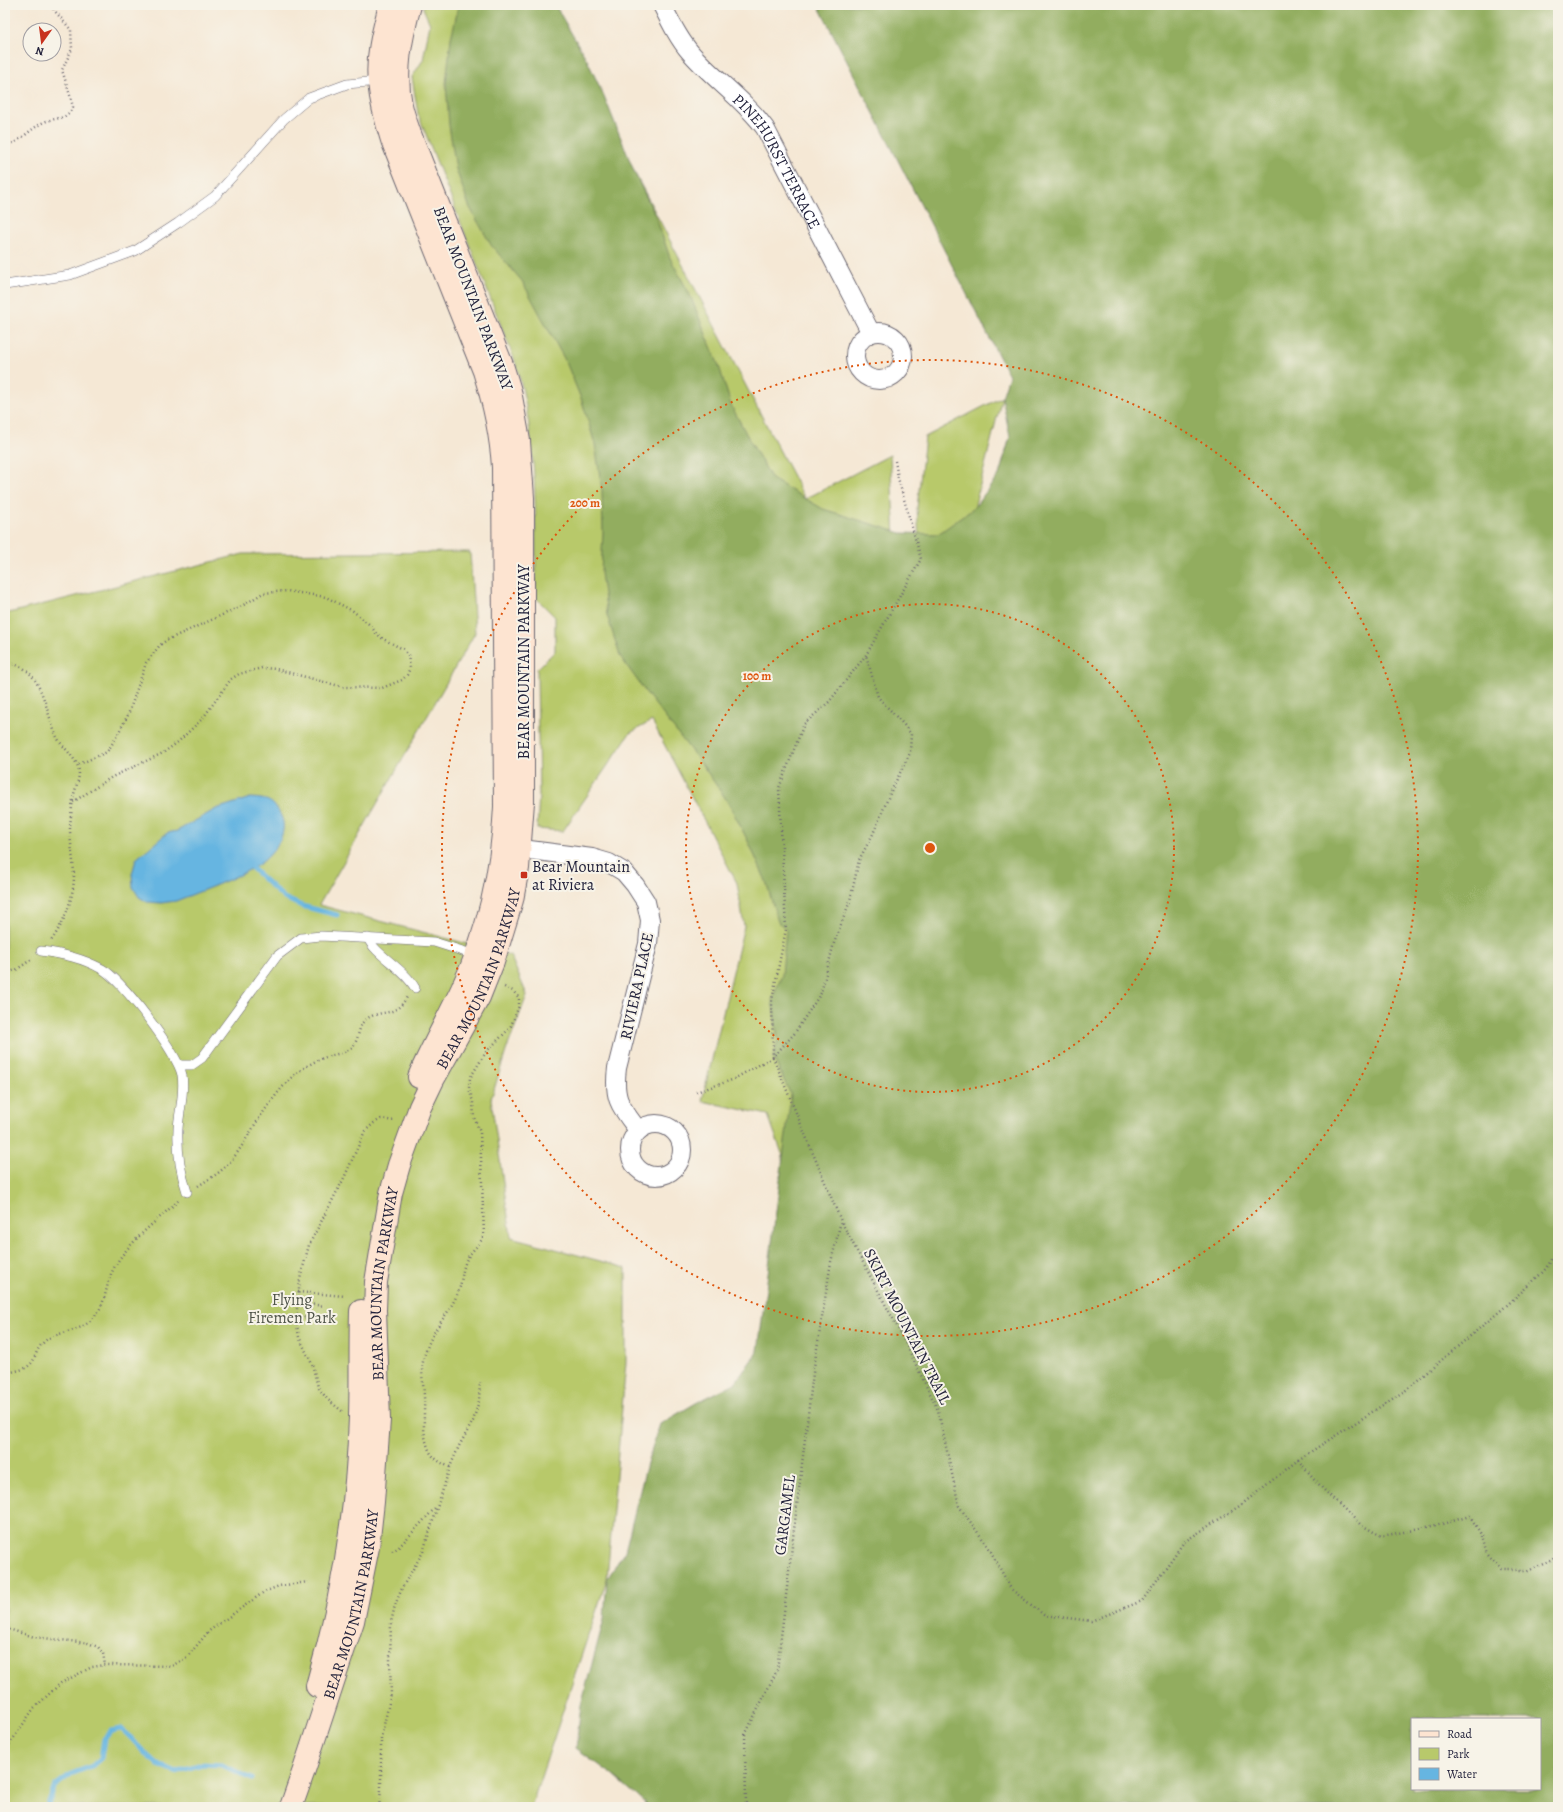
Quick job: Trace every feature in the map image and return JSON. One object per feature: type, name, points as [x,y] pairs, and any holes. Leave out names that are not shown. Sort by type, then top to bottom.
[{"type":"street","name":"BEAR MOUNTAIN PARKWAY","points":[[277,1807],[292,1766],[328,1648],[342,1586],[354,1500],[359,1447],[362,1280],[378,1190],[400,1121],[421,1072],[462,989],[476,955],[492,897],[511,848],[524,802],[524,597],[522,468],[517,427],[510,391],[502,365],[410,134],[401,106],[379,62],[382,35],[390,5]]},
{"type":"street","name":"BEAR MOUNTAIN PARKWAY","points":[[388,80],[400,51],[410,5]]},
{"type":"street","name":"PINEHURST TERRACE","points":[[662,5],[679,39],[690,52],[756,116],[765,128],[871,333]]},
{"type":"street","name":"BEAR MOUNTAIN PARKWAY","points":[[291,1807],[353,1621],[368,1547],[379,1420],[374,1310],[376,1282],[391,1193],[399,1165],[420,1107],[433,1080],[479,997],[493,962],[512,900],[511,848]]},
{"type":"street","name":"RIVIERA PLACE","points":[[511,848],[592,858],[609,863],[624,872],[646,902],[650,920],[648,944],[615,1085],[618,1100],[625,1113],[638,1130]]},
{"type":"lane","points":[[5,284],[70,275],[135,251],[178,223],[215,196],[284,119],[309,98],[347,84],[388,80]]},
{"type":"lane","points":[[179,1065],[192,1065],[202,1058],[277,956],[301,938],[321,936],[434,942],[476,955]]},
{"type":"lane","points":[[368,938],[371,946],[402,971],[415,988]]},
{"type":"lane","points":[[41,952],[68,955],[104,969],[127,991],[171,1050],[179,1065],[183,1087],[178,1128],[178,1150],[180,1171],[187,1192]]},
{"type":"path","points":[[5,147],[20,140],[42,123],[62,118],[68,114],[73,107],[62,70],[72,49],[70,30],[54,10],[52,5]]},
{"type":"path","points":[[772,1057],[772,1000],[786,928],[779,788],[804,724],[829,702],[866,655],[921,559],[898,478],[895,461]]},
{"type":"path","points":[[73,802],[112,776],[163,753],[178,742],[203,718],[231,679],[239,674],[262,668],[276,669],[343,687],[382,688],[402,680],[407,675],[410,668],[408,655],[403,649],[376,634],[370,625],[353,611],[326,597],[287,591],[263,593],[242,606],[167,640],[160,645],[146,663],[128,716],[114,742],[107,752],[77,765]]},
{"type":"path","points":[[696,1092],[732,1080],[772,1057],[794,1034],[821,993],[834,943],[850,901],[860,860],[910,753],[911,734],[878,697],[866,655]]},
{"type":"path","points":[[5,663],[23,667],[31,674],[43,695],[57,737],[77,765],[79,772],[70,828],[74,879],[70,902],[59,930],[41,952],[31,961],[16,970],[5,973]]},
{"type":"path","points":[[450,1467],[436,1460],[429,1450],[423,1424],[424,1396],[421,1370],[427,1348],[436,1330],[450,1310],[459,1289],[465,1262],[470,1252],[481,1243],[484,1234],[480,1132],[474,1117],[473,1102],[469,1088],[470,1078],[486,1052],[510,1028],[519,1006],[518,998],[513,991],[500,985]]},
{"type":"path","points":[[5,1373],[22,1369],[29,1365],[42,1343],[52,1336],[73,1332],[92,1320],[104,1302],[113,1268],[124,1252],[187,1192],[214,1177],[226,1167],[241,1148],[280,1089],[293,1076],[316,1060],[346,1052],[352,1048],[365,1020],[399,1008],[415,988]]},
{"type":"path","name":"SKIRT MOUNTAIN TRAIL","points":[[772,1057],[841,1221],[899,1330],[938,1410],[959,1506],[989,1548],[1011,1590],[1044,1615],[1091,1621],[1142,1601],[1184,1542],[1241,1505],[1298,1460],[1406,1390],[1506,1306],[1544,1271],[1558,1251]]},
{"type":"path","points":[[344,1412],[327,1399],[318,1387],[312,1364],[299,1337],[296,1319],[302,1267],[309,1245],[344,1178],[365,1131],[381,1119],[400,1121]]},
{"type":"path","name":"GARGAMEL","points":[[746,1807],[745,1735],[777,1670],[813,1373],[831,1262],[841,1221]]},
{"type":"path","points":[[298,1292],[346,1296]]},
{"type":"path","points":[[296,1319],[309,1316],[309,1293]]},
{"type":"path","points":[[309,1304],[324,1306]]},
{"type":"path","points":[[379,1807],[381,1790],[381,1738],[391,1694],[391,1623],[395,1605],[403,1586],[423,1552],[450,1467],[459,1446],[476,1415],[479,1401],[480,1382]]},
{"type":"path","points":[[1298,1460],[1323,1489],[1360,1524],[1381,1536],[1432,1527],[1470,1516],[1482,1536],[1487,1555],[1500,1571],[1526,1571],[1552,1559],[1558,1554]]},
{"type":"path","points":[[392,1551],[398,1548],[437,1507]]},
{"type":"path","points":[[5,1751],[34,1708],[61,1683],[92,1667],[105,1665],[172,1666],[186,1658],[209,1631],[264,1592],[279,1586],[308,1582]]},
{"type":"path","points":[[5,1628],[34,1637],[88,1643],[98,1647],[103,1653],[105,1665]]},
{"type":"green space","points":[[424,5],[547,5],[805,499],[890,455],[896,553],[800,1203],[768,1115],[702,1101],[744,926],[737,883],[652,721],[630,733],[563,831],[537,829],[539,795],[537,669],[555,651],[555,617],[536,598],[534,479],[528,420],[523,391],[515,361],[418,114],[412,77],[423,60],[430,24],[423,8]]},
{"type":"green space","points":[[459,5],[555,5],[587,60],[604,96],[636,176],[656,217],[670,258],[689,293],[719,366],[731,405],[772,479],[823,509],[901,533],[938,534],[973,509],[999,475],[1010,437],[1002,397],[1009,376],[818,5],[1558,5],[1558,1807],[646,1807],[644,1802],[613,1775],[576,1748],[581,1705],[604,1619],[607,1579],[625,1551],[647,1463],[660,1424],[735,1383],[758,1351],[791,1095],[773,1057],[778,1040],[772,1000],[782,975],[786,929],[778,922],[766,881],[728,802],[703,766],[647,694],[620,656],[607,615],[601,573],[603,532],[602,490],[595,444],[582,401],[566,362],[522,281],[491,245],[469,206],[456,169],[449,125],[446,83],[451,38]]},
{"type":"green space","points":[[1002,397],[961,561],[920,555],[917,508],[925,437]]},
{"type":"green space","name":"Flying Firemen Park","points":[[470,552],[475,633],[319,905],[510,955],[527,995],[506,1051],[491,1099],[511,1237],[626,1268],[626,1362],[607,1579],[531,1807],[5,1807],[5,614],[243,554]]},
{"type":"water","points":[[250,798],[269,801],[281,816],[283,830],[281,837],[278,844],[269,856],[258,865],[238,875],[176,901],[161,903],[147,902],[139,897],[133,887],[132,874],[136,859],[167,833],[177,831],[216,809]]},
{"type":"waterway","points":[[252,868],[284,898],[302,906],[337,915]]},
{"type":"waterway","points":[[47,1807],[55,1786],[71,1774],[92,1766],[101,1758],[104,1739],[111,1731],[121,1729],[131,1737],[143,1752],[153,1760],[175,1772],[202,1764],[222,1765],[252,1779]]},
{"type":"place","name":"Bear Mountain at Riviera","points":[[524,875]]}]
